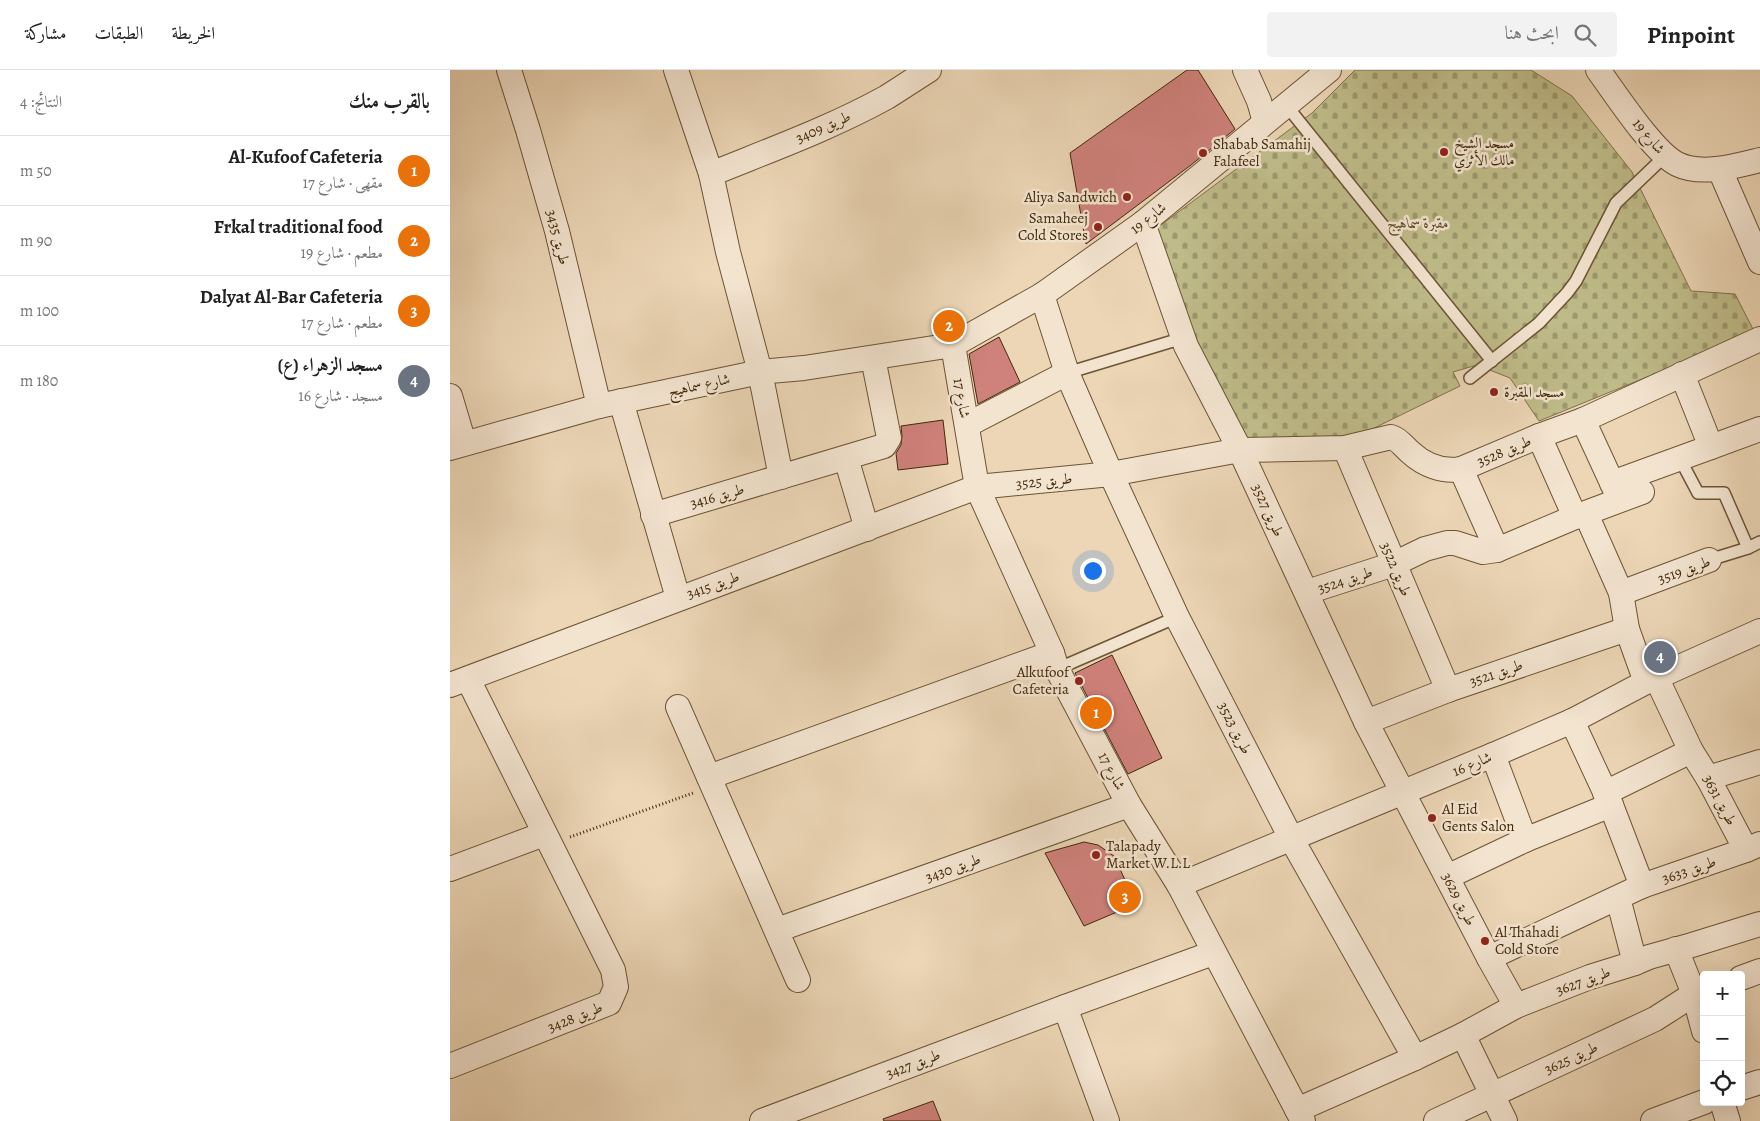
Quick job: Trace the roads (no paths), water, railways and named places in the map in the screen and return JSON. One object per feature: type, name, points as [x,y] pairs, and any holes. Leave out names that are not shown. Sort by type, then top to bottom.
[{"type":"street","name":"طريق 3435","points":[[509,70],[610,403]]},
{"type":"street","points":[[676,70],[711,174],[728,252],[760,372],[781,477]]},
{"type":"street","name":"طريق 3409","points":[[711,174],[803,137],[846,117],[887,97],[930,70]]},
{"type":"street","points":[[1245,70],[1260,101],[1265,122]]},
{"type":"street","name":"شارع 19","points":[[953,345],[1042,295],[1143,223],[1329,70]]},
{"type":"street","name":"شارع 19","points":[[1598,70],[1654,144],[1678,165],[1720,170],[1760,160]]},
{"type":"street","points":[[1720,170],[1760,262]]},
{"type":"street","name":"طريق 3527","points":[[1143,223],[1183,338],[1240,450],[1366,722],[1404,792]]},
{"type":"street","points":[[1042,295],[1067,373],[1111,474]]},
{"type":"street","name":"طريق 3528","points":[[1240,450],[1345,448],[1391,437],[1395,438],[1414,455],[1438,469],[1449,471],[1461,469],[1539,436],[1583,420],[1760,340]]},
{"type":"street","name":"شارع سماهيج","points":[[454,446],[610,403],[760,372],[804,368],[953,345]]},
{"type":"street","name":"شارع 17","points":[[953,345],[977,487],[1054,661],[1129,804],[1179,885],[1300,1116]]},
{"type":"street","name":"طريق 3416","points":[[652,515],[884,446],[888,438],[873,358]]},
{"type":"street","points":[[967,426],[1067,373]]},
{"type":"street","points":[[1682,374],[1711,447],[1760,429]]},
{"type":"street","points":[[450,396],[454,446]]},
{"type":"street","points":[[610,403],[652,515],[678,598]]},
{"type":"street","points":[[1583,420],[1625,492]]},
{"type":"street","points":[[1539,436],[1621,593],[1627,629],[1651,680]]},
{"type":"street","name":"طريق 3524","points":[[1307,592],[1394,564],[1426,549],[1447,543],[1455,543],[1484,552],[1497,550],[1581,515],[1625,492],[1680,458],[1711,447]]},
{"type":"street","name":"طريق 3522","points":[[1345,448],[1448,690]]},
{"type":"street","name":"طريق 3525","points":[[977,487],[1111,474],[1240,450]]},
{"type":"street","points":[[846,458],[867,529]]},
{"type":"street","points":[[1461,469],[1497,550]]},
{"type":"street","name":"طريق 3523","points":[[1111,474],[1177,617],[1292,840]]},
{"type":"street","name":"طريق 3415","points":[[459,682],[977,487]]},
{"type":"street","name":"طريق 3519","points":[[1621,593],[1709,560]]},
{"type":"street","name":"طريق 3521","points":[[1366,722],[1448,690],[1627,629]]},
{"type":"street","name":"شارع 16","points":[[1179,885],[1292,840],[1572,721],[1651,680],[1760,631]]},
{"type":"street","points":[[711,781],[1054,661]]},
{"type":"street","name":"طريق 3631","points":[[1651,680],[1691,751],[1753,847]]},
{"type":"street","name":"طريق 3428","points":[[450,1066],[609,1003],[616,987],[613,970],[547,839],[459,682]]},
{"type":"street","points":[[678,707],[798,980]]},
{"type":"street","points":[[1572,721],[1608,799],[1642,886]]},
{"type":"street","points":[[1447,877],[1608,799],[1691,751]]},
{"type":"street","points":[[1493,755],[1525,840]]},
{"type":"street","points":[[1708,778],[1760,762]]},
{"type":"street","name":"طريق 3629","points":[[1404,792],[1516,1006]]},
{"type":"street","name":"طريق 3430","points":[[776,930],[1129,804]]},
{"type":"street","points":[[450,869],[547,839]]},
{"type":"street","points":[[1292,840],[1415,1058]]},
{"type":"street","name":"طريق 3633","points":[[1490,958],[1642,886],[1753,847]]},
{"type":"street","points":[[1618,898],[1635,963]]},
{"type":"street","name":"طريق 3627","points":[[1300,1116],[1463,1035],[1516,1006],[1590,977],[1649,957],[1760,924]]},
{"type":"street","points":[[1676,949],[1699,992],[1702,1016]]},
{"type":"street","name":"طريق 3427","points":[[762,1121],[1213,953]]},
{"type":"street","points":[[1745,977],[1760,971]]},
{"type":"street","name":"طريق 3625","points":[[1436,1121],[1654,1019],[1699,992]]},
{"type":"street","points":[[1065,1007],[1107,1121]]},
{"type":"street","points":[[1463,1035],[1504,1121]]},
{"type":"street","points":[[1745,1087],[1760,1082]]},
{"type":"street","points":[[1653,1121],[1700,1103]]},
{"type":"street","points":[[1723,1106],[1728,1121]]},
{"type":"lane","points":[[1286,105],[1492,361]]},
{"type":"lane","points":[[1470,378],[1539,324],[1567,293],[1576,281],[1616,203],[1666,156]]},
{"type":"lane","points":[[1067,373],[1183,338]]},
{"type":"lane","points":[[1680,458],[1698,493],[1724,493],[1748,548]]},
{"type":"lane","name":"طريق 3519","points":[[1709,560],[1748,548],[1760,542]]},
{"type":"lane","points":[[1054,661],[1177,617]]},
{"type":"place","name":"مسجد الشيخ مالك الأثري","points":[[1444,152]]},
{"type":"place","name":"Shabab Samahij Falafeel","points":[[1203,153]]},
{"type":"place","name":"Aliya Sandwich","points":[[1127,197]]},
{"type":"place","name":"Samaheej Cold Stores","points":[[1098,227]]},
{"type":"place","name":"Frkal traditional food","points":[[949,326]]},
{"type":"place","name":"مسجد المقبرة","points":[[1494,392]]},
{"type":"place","name":"مسجد الزهراء (ع)","points":[[1660,657]]},
{"type":"place","name":"Alkufoof Cafeteria","points":[[1079,681]]},
{"type":"place","name":"Al-Kufoof Cafeteria","points":[[1096,713]]},
{"type":"place","name":"Al Eid Gents Salon","points":[[1432,818]]},
{"type":"place","name":"Talapady Market W.L.L","points":[[1096,855]]},
{"type":"place","name":"Dalyat Al-Bar Cafeteria","points":[[1125,897]]},
{"type":"place","name":"Al Thahadi Cold Store","points":[[1485,941]]},
{"type":"park label","name":"مقبرة سماهيج","points":[[1418,223]]}]
